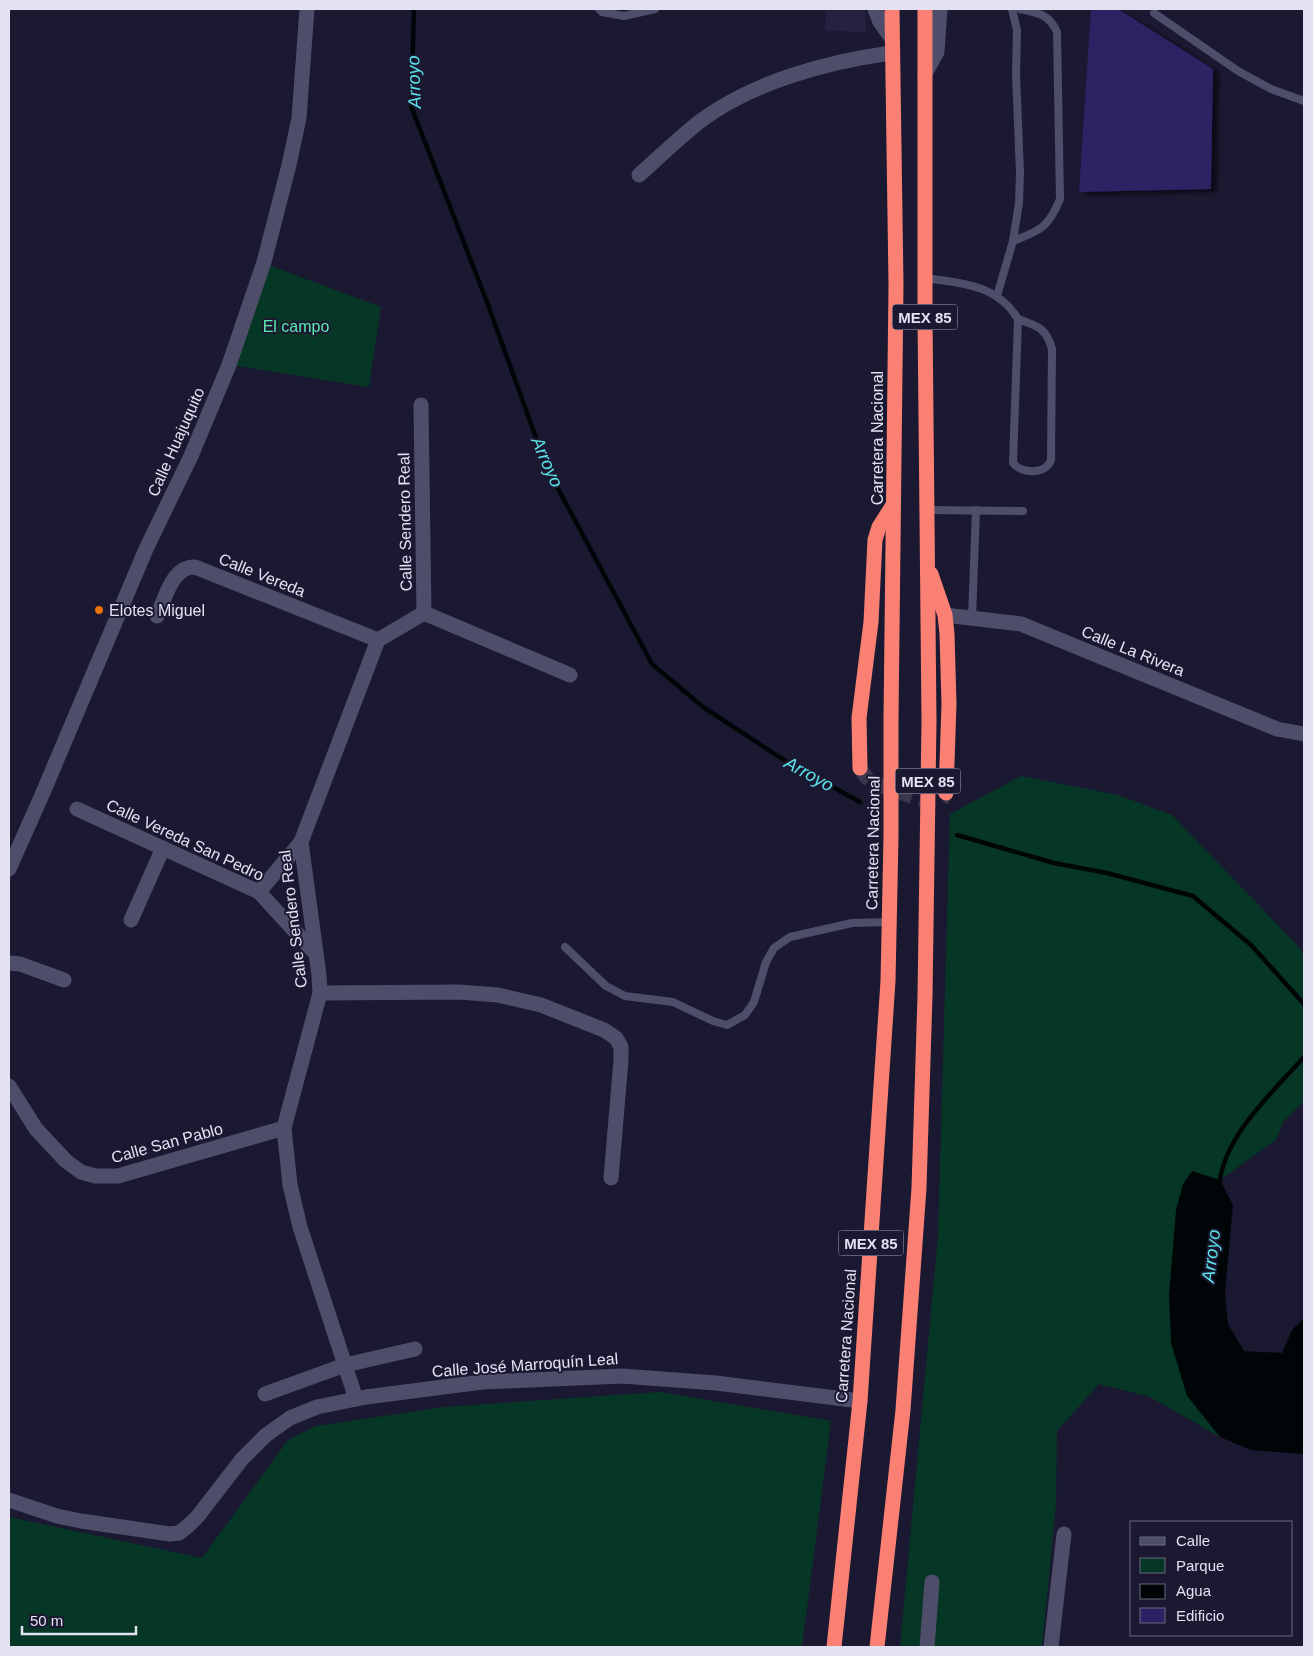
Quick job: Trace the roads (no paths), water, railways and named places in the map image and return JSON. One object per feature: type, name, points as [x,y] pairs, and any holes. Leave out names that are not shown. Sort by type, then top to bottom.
[{"type":"highway","name":"Carretera Nacional","points":[[834,1647],[860,1401],[888,981],[892,837],[891,719],[896,285],[891,54],[892,9]]},
{"type":"highway","name":"MEX 85","points":[[876,1647],[903,1410],[920,1188],[926,996],[926,842],[929,721],[926,510],[925,9]]},
{"type":"highway","points":[[860,768],[859,718],[871,622],[875,540],[879,527],[894,504]]},
{"type":"highway","name":"MEX 85","points":[[927,560],[945,614],[947,634],[949,704],[946,793]]},
{"type":"street","name":"Calle Huajuquito","points":[[9,869],[146,549],[191,456],[232,356],[264,262],[290,165],[299,118],[307,9]]},
{"type":"street","points":[[875,9],[880,22],[891,37]]},
{"type":"street","name":"MEX 85","points":[[925,74],[937,52],[940,9]]},
{"type":"street","points":[[639,175],[700,122],[753,90],[798,74],[855,58],[891,54]]},
{"type":"street","name":"Calle Sendero Real","points":[[356,1399],[300,1228],[290,1185],[284,1128],[320,993],[301,842],[378,640],[424,613],[421,405]]},
{"type":"street","name":"Calle Vereda","points":[[157,616],[175,578],[188,567],[195,567],[378,640]]},
{"type":"street","points":[[424,613],[570,675]]},
{"type":"street","name":"Calle La Rivera","points":[[945,614],[1021,624],[1277,729],[1304,734]]},
{"type":"street","name":"Calle Vereda San Pedro","points":[[77,809],[259,892],[315,953]]},
{"type":"street","points":[[259,892],[301,842]]},
{"type":"street","points":[[131,920],[164,848]]},
{"type":"street","points":[[9,962],[20,964],[64,980]]},
{"type":"street","points":[[320,993],[460,992],[498,995],[541,1005],[604,1030],[616,1038],[621,1047],[611,1178]]},
{"type":"street","name":"Calle San Pablo","points":[[9,1086],[36,1129],[66,1161],[80,1172],[95,1176],[118,1176],[284,1128]]},
{"type":"street","points":[[265,1394],[345,1365],[415,1349]]},
{"type":"street","name":"Calle José Marroquín Leal","points":[[9,1500],[57,1516],[81,1521],[170,1534],[179,1532],[198,1516],[242,1459],[266,1435],[290,1418],[317,1407],[356,1399],[482,1382],[622,1376],[716,1383],[860,1401]]},
{"type":"street","points":[[1051,1647],[1064,1534]]},
{"type":"street","points":[[927,1647],[932,1582]]},
{"type":"lane","points":[[599,9],[602,12],[624,16],[655,9]]},
{"type":"lane","points":[[997,296],[1013,241],[1019,203],[1020,172],[1016,74],[1017,30],[1012,9]]},
{"type":"lane","points":[[1013,241],[1037,232],[1053,217],[1060,199],[1058,32],[1052,21],[1038,13],[1020,9]]},
{"type":"lane","points":[[1152,10],[1238,71],[1271,88],[1304,100]]},
{"type":"lane","points":[[925,278],[974,285],[997,296],[1011,307],[1018,318],[1039,327],[1048,336],[1052,349],[1051,460],[1049,465],[1043,470],[1021,470],[1013,463],[1018,318]]},
{"type":"lane","points":[[926,510],[1023,511]]},
{"type":"lane","points":[[972,617],[976,510]]},
{"type":"lane","points":[[565,947],[606,986],[626,996],[673,1002],[713,1022],[727,1025],[745,1015],[754,1002],[766,962],[774,948],[790,937],[852,924],[889,922]]},
{"type":"water","points":[[1192,1171],[1220,1180],[1233,1205],[1225,1293],[1228,1324],[1244,1351],[1282,1353],[1292,1330],[1304,1318],[1304,1454],[1251,1450],[1220,1437],[1187,1396],[1171,1343],[1169,1295],[1176,1210],[1183,1184]]},
{"type":"waterway","name":"Arroyo","points":[[414,9],[411,106],[487,302],[547,468],[652,664],[703,707],[784,760],[860,802]]},
{"type":"waterway","name":"Arroyo","points":[[957,835],[1054,863],[1107,873],[1193,896],[1252,946],[1304,1004]]},
{"type":"waterway","name":"Arroyo","points":[[1219,1185],[1223,1166],[1240,1132],[1252,1115],[1304,1057]]},
{"type":"tunnel","points":[[860,768],[867,778],[893,790],[915,797],[938,802],[946,793]]},
{"type":"place","name":"Elotes Miguel","points":[[99,610]]},
{"type":"park label","name":"El campo","points":[[296,326]]}]
